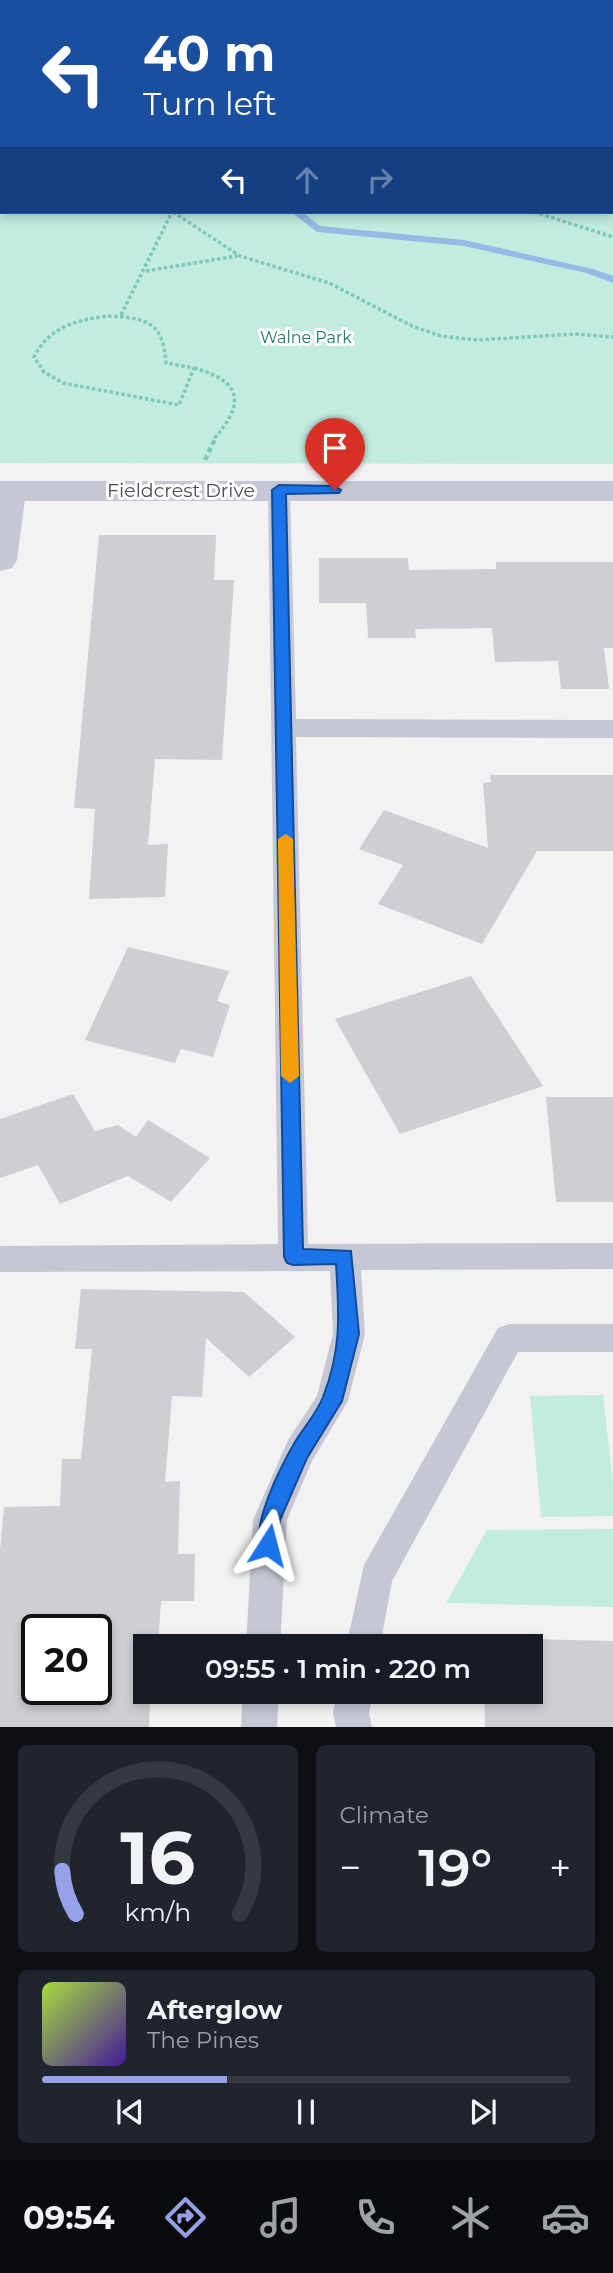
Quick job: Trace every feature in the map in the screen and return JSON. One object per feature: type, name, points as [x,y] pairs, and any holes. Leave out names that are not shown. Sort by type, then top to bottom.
[{"type":"street","name":"Fieldcrest Drive","points":[[5,491],[613,491]]},
{"type":"street","points":[[0,560],[5,491]]},
{"type":"lane","points":[[279,490],[293,1257]]},
{"type":"lane","points":[[283,728],[613,729]]},
{"type":"lane","points":[[264,1634],[270,1520],[300,1451],[332,1401],[349,1334],[345,1256]]},
{"type":"lane","points":[[0,1259],[613,1256]]},
{"type":"lane","points":[[365,1634],[376,1577],[509,1338],[613,1338]]},
{"type":"lane","points":[[259,1727],[260,1704]]},
{"type":"lane","points":[[353,1704],[351,1713],[354,1727]]},
{"type":"path","points":[[121,315],[171,214]]},
{"type":"path","points":[[175,214],[239,256],[304,273],[342,288],[410,328],[429,334],[494,340],[564,335],[613,337]]},
{"type":"path","points":[[540,214],[613,237]]},
{"type":"path","points":[[145,271],[239,256]]},
{"type":"path","points":[[195,368],[179,405],[63,383],[44,372],[34,357],[36,345],[47,335],[89,319],[121,315],[143,321],[164,337],[169,348],[166,363],[195,368],[232,386],[236,398],[230,421],[207,446],[203,468]]},
{"type":"green space","name":"Walne Park","points":[[0,214],[613,214],[613,464],[0,463]]},
{"type":"green space","points":[[603,1395],[613,1484],[613,1516],[541,1517],[530,1396]]},
{"type":"green space","points":[[613,1529],[613,1607],[446,1603],[487,1530]]},
{"type":"building","points":[[99,535],[216,535],[214,580],[234,580],[222,760],[155,759],[148,845],[168,844],[165,897],[89,899],[95,809],[74,808]]},
{"type":"building","points":[[319,558],[408,558],[409,570],[496,569],[496,562],[613,562],[613,648],[604,648],[609,689],[561,689],[558,661],[495,662],[492,628],[415,629],[416,638],[368,638],[366,603],[319,603]]},
{"type":"building","points":[[490,775],[613,775],[613,851],[537,851],[482,944],[378,904],[403,865],[359,849],[384,810],[488,848],[483,783],[491,782]]},
{"type":"building","points":[[128,947],[229,971],[217,1001],[230,1005],[213,1057],[181,1049],[175,1063],[85,1040]]},
{"type":"building","points":[[471,976],[543,1086],[400,1134],[335,1019]]},
{"type":"building","points":[[73,1094],[95,1131],[118,1125],[136,1137],[148,1120],[210,1158],[171,1202],[128,1176],[60,1204],[38,1165],[0,1178],[0,1119]]},
{"type":"building","points":[[546,1097],[613,1097],[613,1202],[556,1202]]},
{"type":"building","points":[[81,1289],[244,1292],[295,1337],[249,1377],[206,1338],[202,1397],[172,1396],[165,1482],[180,1481],[178,1554],[195,1554],[194,1601],[161,1601],[159,1634],[133,1634],[133,1704],[150,1704],[149,1727],[0,1727],[0,1550],[4,1507],[60,1506],[62,1459],[81,1459],[92,1349],[75,1349]]},
{"type":"building","points":[[543,1639],[613,1641],[613,1727],[485,1727],[484,1704],[543,1704]]},
{"type":"waterway","points":[[298,214],[317,229],[464,243],[589,271],[613,280]]},
{"type":"slow traffic","points":[[286,839],[290,1076]]},
{"type":"route","points":[[268,1545],[270,1520],[300,1451],[332,1401],[349,1334],[345,1256],[293,1257],[279,516],[279,490],[335,490]]}]
